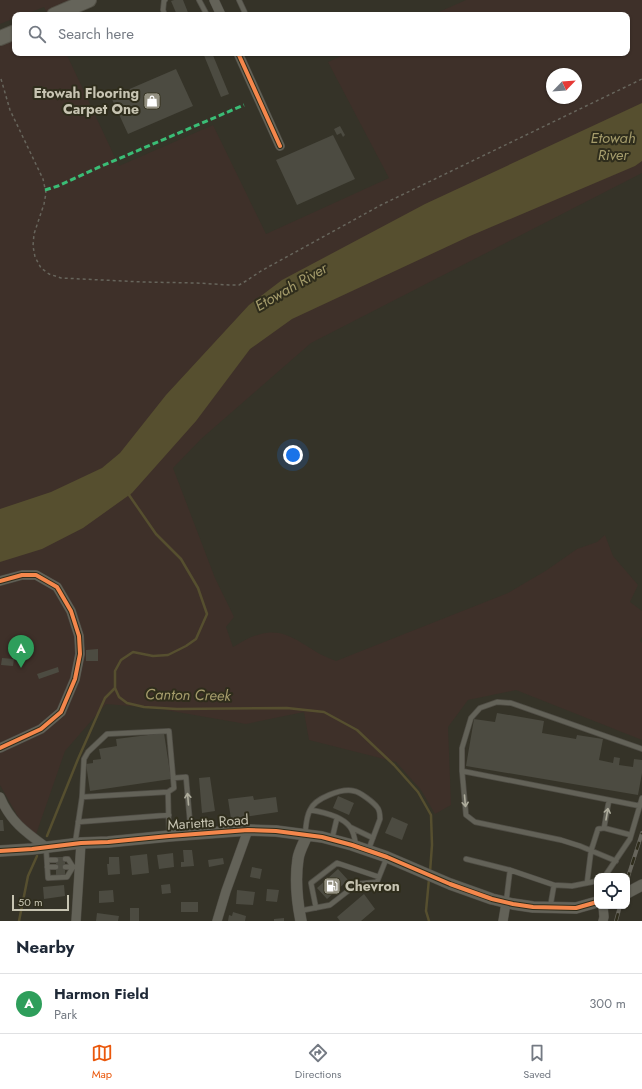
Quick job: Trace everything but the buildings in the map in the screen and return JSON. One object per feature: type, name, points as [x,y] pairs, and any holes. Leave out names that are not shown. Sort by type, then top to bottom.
[{"type":"main road","points":[[61,12],[89,0]]},
{"type":"main road","points":[[0,38],[12,33]]},
{"type":"street","points":[[214,0],[220,12]]},
{"type":"street","points":[[239,56],[280,146]]},
{"type":"street","points":[[0,582],[22,575],[36,575],[57,587],[71,611],[79,636],[80,654],[75,679],[61,712],[41,729],[0,748]]},
{"type":"street","points":[[0,797],[10,815],[22,830],[46,847]]},
{"type":"street","points":[[217,921],[248,830]]},
{"type":"street","name":"Marietta Road","points":[[0,851],[191,834],[248,830],[276,831],[322,837],[356,846],[387,857],[450,884],[506,903],[533,907],[576,908],[594,903]]},
{"type":"street","points":[[300,916],[297,877],[298,857],[306,835]]},
{"type":"street","points":[[76,921],[76,867],[78,843]]},
{"type":"street","points":[[630,891],[642,885]]},
{"type":"street","points":[[503,921],[506,903]]},
{"type":"street","points":[[602,921],[604,917],[603,909]]},
{"type":"lane","points":[[164,12],[165,0]]},
{"type":"lane","points":[[199,0],[205,12]]},
{"type":"lane","points":[[239,0],[245,12]]},
{"type":"lane","points":[[616,861],[561,840],[475,822],[466,815],[462,771],[462,748],[471,718],[480,708],[497,702],[511,702],[642,749]]},
{"type":"lane","points":[[78,843],[78,822],[82,797],[84,760],[88,752],[107,734],[169,731],[174,788],[168,792],[82,797]]},
{"type":"lane","points":[[462,771],[640,806]]},
{"type":"lane","points":[[173,778],[186,777],[191,834]]},
{"type":"lane","points":[[306,835],[307,817],[315,802],[322,798],[347,791],[355,791],[362,794],[377,807],[380,814],[380,819],[368,851]]},
{"type":"lane","points":[[168,792],[170,836]]},
{"type":"lane","points":[[607,873],[630,840],[642,798]]},
{"type":"lane","points":[[604,828],[609,800]]},
{"type":"lane","points":[[310,810],[337,818],[350,827],[373,838]]},
{"type":"lane","points":[[78,822],[169,815]]},
{"type":"lane","points":[[332,839],[337,818]]},
{"type":"lane","points":[[350,827],[356,846]]},
{"type":"lane","points":[[586,883],[598,829],[604,828],[631,835]]},
{"type":"lane","points":[[46,847],[48,878],[67,877],[76,867]]},
{"type":"lane","points":[[300,916],[316,908],[330,905],[357,884],[377,882],[387,857]]},
{"type":"lane","points":[[65,859],[68,859],[76,867]]},
{"type":"lane","points":[[466,859],[510,870],[554,885],[572,886],[594,882]]},
{"type":"lane","points":[[47,860],[56,860]]},
{"type":"lane","points":[[316,908],[311,883],[337,863],[379,877]]},
{"type":"lane","points":[[47,867],[56,867]]},
{"type":"lane","points":[[65,867],[76,867]]},
{"type":"lane","points":[[506,903],[510,870]]},
{"type":"lane","points":[[550,908],[554,885]]},
{"type":"path","points":[[1,79],[10,110],[43,179],[46,193],[34,234],[33,246],[35,257],[41,268],[49,274],[61,278],[143,282],[197,282],[229,285],[239,284],[246,281],[261,271],[380,206],[642,79]]},
{"type":"shaded area","points":[[0,0],[93,0],[57,12],[46,12],[44,7],[32,12],[12,12],[12,19],[0,24]]},
{"type":"shaded area","points":[[466,0],[642,0],[642,173],[311,343],[201,439],[173,468],[215,578],[234,617],[226,627],[233,647],[257,635],[270,632],[278,633],[293,638],[322,655],[336,661],[508,593],[547,570],[577,549],[597,542],[605,535],[613,556],[638,585],[630,602],[642,611],[642,637],[640,641],[642,643],[642,740],[516,690],[468,700],[448,727],[451,805],[435,814],[421,790],[396,762],[309,740],[304,712],[246,724],[154,708],[106,704],[65,751],[33,843],[0,785],[0,43],[12,37],[12,56],[67,56],[119,166],[213,125],[266,234],[389,178],[328,62],[341,56],[630,56],[630,12],[439,12]]},
{"type":"water","name":"Etowah River","points":[[642,103],[642,161],[635,166],[470,236],[292,319],[250,349],[196,421],[132,493],[83,528],[42,549],[0,562],[0,509],[51,492],[102,468],[120,453],[166,395],[249,305],[282,280],[425,204]]},
{"type":"waterway","name":"Canton Creek","points":[[130,492],[129,495],[156,534],[181,559],[198,588],[207,614],[196,639],[186,646],[168,655],[153,656],[133,652],[121,660],[115,671],[115,688],[119,697],[127,703],[144,707],[177,709],[287,708],[324,712],[357,730],[394,765],[418,792],[431,815],[432,845],[430,872]]},
{"type":"waterway","points":[[47,836],[78,759],[105,698],[115,688]]},
{"type":"waterway","points":[[19,921],[28,876],[37,856]]},
{"type":"waterway","name":"Canton Creek","points":[[429,879],[426,911],[429,921]]},
{"type":"railway","points":[[629,873],[642,833]]},
{"type":"railway","points":[[616,921],[619,909]]},
{"type":"marked path","points":[[45,190],[58,186],[244,105]]},
{"type":"cycle path","points":[[239,56],[280,146]]},
{"type":"cycle path","points":[[0,581],[22,575],[36,575],[57,587],[71,611],[79,636],[80,654],[75,679],[61,712],[41,729],[0,748]]},
{"type":"cycle path","points":[[0,851],[248,830],[276,831],[322,837],[352,845],[387,857],[450,884],[492,899],[513,904],[533,907],[576,908],[594,903]]},
{"type":"place","name":"Etowah Flooring Carpet One","points":[[152,101]]},
{"type":"place","name":"Harmon Field","points":[[21,668]]},
{"type":"place","name":"Chevron","points":[[332,886]]}]
